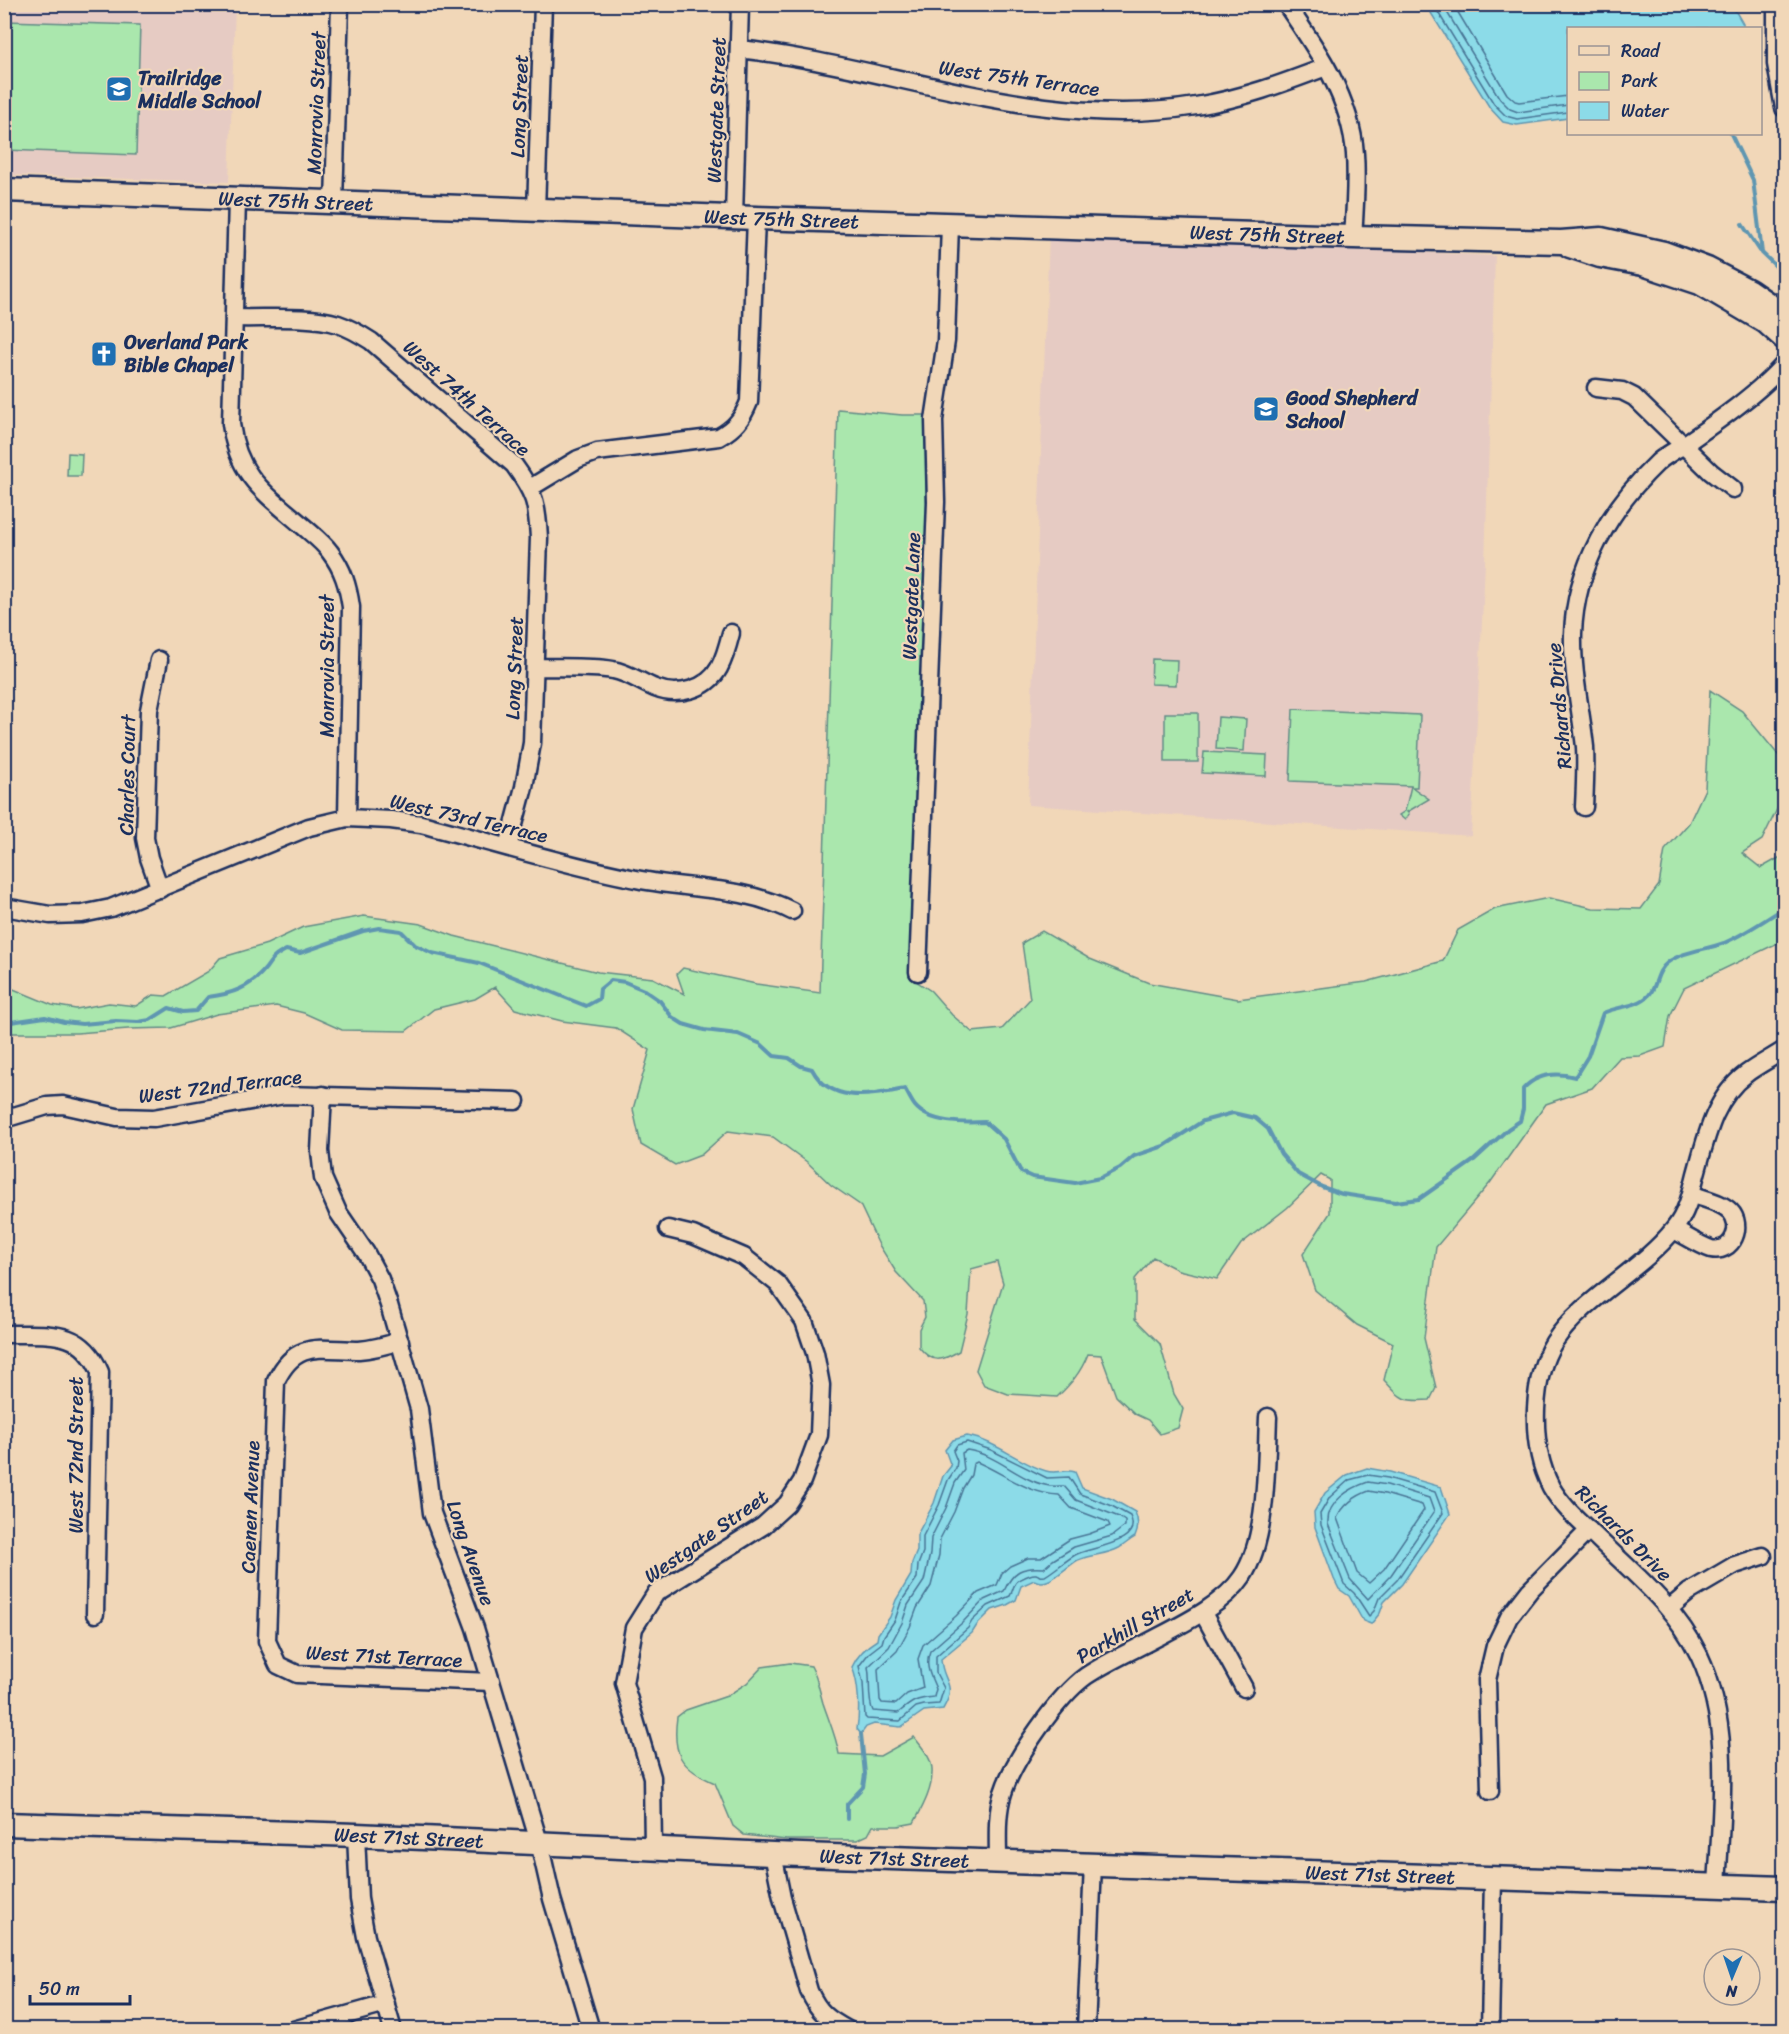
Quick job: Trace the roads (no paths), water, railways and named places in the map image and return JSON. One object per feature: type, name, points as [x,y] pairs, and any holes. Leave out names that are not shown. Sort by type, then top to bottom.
[{"type":"main road","name":"West 75th Street","points":[[4,190],[745,218],[1353,237],[1561,242],[1601,239],[1686,260],[1749,291],[1785,320]]},
{"type":"main road","name":"West 75th Street","points":[[1561,242],[1600,256],[1643,264],[1700,283],[1766,322],[1785,338]]},
{"type":"main road","name":"West 71st Street","points":[[4,1824],[539,1842],[773,1854],[1785,1888]]},
{"type":"street","name":"Monrovia Street","points":[[334,202],[340,4]]},
{"type":"street","name":"Long Street","points":[[536,210],[543,4]]},
{"type":"street","name":"Westgate Street","points":[[740,4],[739,49],[745,218]]},
{"type":"street","points":[[1286,4],[1326,67],[1342,99],[1353,143],[1356,178],[1353,237]]},
{"type":"street","points":[[1776,4],[1776,64],[1785,108]]},
{"type":"street","name":"West 75th Terrace","points":[[739,49],[819,61],[979,97],[1037,106],[1104,111],[1158,111],[1196,106],[1247,95],[1326,67]]},
{"type":"street","name":"Monrovia Street","points":[[237,199],[231,424],[233,442],[250,478],[330,551],[342,570],[348,586],[351,607],[346,818]]},
{"type":"street","name":"West 74th Terrace","points":[[234,318],[315,320],[336,323],[354,330],[371,341],[514,465],[530,488],[578,459],[597,452],[718,437],[732,430],[742,419],[749,402],[745,218]]},
{"type":"street","name":"Westgate Lane","points":[[918,972],[936,502],[934,420],[946,341],[950,224]]},
{"type":"street","name":"Richards Drive","points":[[1584,807],[1585,759],[1573,633],[1585,569],[1609,521],[1628,493],[1660,460],[1684,445],[1753,392],[1785,364]]},
{"type":"street","points":[[1596,388],[1622,391],[1634,397],[1711,472],[1733,489]]},
{"type":"street","name":"Long Street","points":[[508,847],[524,787],[532,743],[539,538],[537,511],[530,488]]},
{"type":"street","points":[[535,668],[612,670],[630,675],[654,688],[669,692],[690,690],[707,682],[719,669],[731,633]]},
{"type":"street","name":"Charles Court","points":[[159,660],[149,710],[145,838],[149,858],[160,889]]},
{"type":"street","name":"West 73rd Terrace","points":[[5,907],[50,915],[82,914],[111,908],[288,834],[346,818],[385,819],[421,825],[630,878],[753,895],[792,911]]},
{"type":"street","name":"Richards Drive","points":[[1717,1886],[1722,1770],[1720,1727],[1699,1656],[1670,1608],[1562,1504],[1544,1469],[1535,1418],[1536,1401],[1542,1370],[1554,1342],[1568,1325],[1674,1230],[1684,1214],[1692,1194],[1704,1143],[1719,1105],[1745,1074],[1785,1050]]},
{"type":"street","name":"West 72nd Terrace","points":[[4,1119],[47,1106],[63,1105],[117,1118],[154,1118],[284,1095],[516,1101]]},
{"type":"street","name":"Long Avenue","points":[[323,1095],[320,1151],[323,1178],[338,1212],[366,1253],[380,1279],[400,1341],[422,1424],[432,1513],[439,1537],[465,1598],[491,1682],[539,1842],[552,1899],[591,2030]]},
{"type":"street","points":[[1674,1230],[1712,1249],[1720,1249],[1727,1245],[1736,1234],[1736,1220],[1729,1210],[1692,1194]]},
{"type":"street","name":"Westgate Street","points":[[653,1848],[652,1777],[624,1683],[634,1628],[656,1593],[763,1526],[787,1504],[802,1481],[819,1436],[821,1385],[816,1353],[804,1321],[778,1284],[744,1257],[693,1235],[668,1229]]},
{"type":"street","name":"West 72nd Street","points":[[4,1334],[69,1338],[84,1346],[94,1357],[100,1372],[95,1614]]},
{"type":"street","name":"Caenen Avenue","points":[[278,1665],[267,1641],[276,1381],[282,1368],[305,1350],[326,1347],[359,1350],[400,1341]]},
{"type":"street","name":"Parkhill Street","points":[[998,1861],[1002,1795],[1009,1777],[1053,1709],[1072,1687],[1087,1676],[1203,1613],[1242,1578],[1254,1551],[1262,1512],[1268,1418]]},
{"type":"street","points":[[1490,1791],[1487,1680],[1495,1646],[1509,1617],[1530,1590],[1589,1530]]},
{"type":"street","points":[[1670,1608],[1689,1592],[1735,1565],[1763,1556]]},
{"type":"street","points":[[1203,1613],[1244,1688]]},
{"type":"street","name":"West 71st Terrace","points":[[278,1665],[297,1674],[491,1682]]},
{"type":"street","points":[[356,1835],[359,1899],[366,1937],[393,2030]]},
{"type":"street","points":[[773,1854],[782,1899],[809,1991],[816,2005],[827,2018],[848,2030]]},
{"type":"street","points":[[1086,2030],[1093,1864]]},
{"type":"street","points":[[1490,2030],[1493,1878]]},
{"type":"street","points":[[293,2030],[386,2004]]},
{"type":"water","points":[[1426,5],[1732,5],[1743,24],[1743,27],[1567,27],[1567,118],[1517,125],[1503,122],[1490,108]]},
{"type":"water","points":[[967,1436],[988,1442],[1046,1471],[1075,1472],[1082,1488],[1112,1499],[1135,1512],[1138,1524],[1135,1537],[1119,1548],[1078,1560],[1050,1580],[1039,1582],[1034,1580],[1021,1586],[1016,1600],[992,1610],[972,1633],[941,1659],[949,1688],[943,1709],[924,1711],[901,1727],[874,1724],[866,1727],[861,1734],[857,1729],[858,1697],[852,1667],[863,1652],[877,1640],[878,1634],[890,1617],[896,1600],[911,1575],[912,1563],[917,1551],[917,1535],[934,1503],[943,1476],[951,1466],[945,1450],[953,1440]]},
{"type":"water","points":[[1367,1468],[1390,1472],[1441,1487],[1450,1514],[1402,1584],[1384,1602],[1380,1613],[1371,1624],[1363,1621],[1349,1596],[1339,1589],[1315,1527],[1314,1512],[1325,1493],[1347,1475]]},
{"type":"waterway","points":[[1731,135],[1753,180],[1762,253],[1784,274]]},
{"type":"waterway","points":[[1742,224],[1760,251]]},
{"type":"waterway","points":[[4,1023],[45,1017],[82,1024],[138,1022],[150,1020],[169,1008],[183,1012],[196,1011],[208,997],[233,992],[254,981],[274,958],[286,950],[300,953],[363,931],[379,928],[401,931],[415,945],[432,953],[479,963],[586,1006],[599,999],[600,989],[611,980],[625,982],[644,990],[660,1001],[672,1017],[683,1024],[704,1030],[738,1034],[761,1044],[774,1056],[789,1058],[801,1066],[812,1069],[820,1080],[841,1093],[866,1095],[905,1089],[915,1106],[929,1116],[948,1121],[985,1122],[1004,1139],[1021,1172],[1032,1177],[1075,1183],[1100,1178],[1120,1168],[1134,1156],[1164,1146],[1203,1121],[1233,1113],[1255,1118],[1268,1129],[1281,1154],[1298,1174],[1322,1187],[1342,1194],[1395,1202],[1419,1199],[1473,1161],[1520,1121],[1523,1109],[1523,1089],[1528,1084],[1540,1077],[1560,1075],[1575,1077],[1588,1056],[1603,1013],[1644,999],[1652,992],[1663,966],[1680,956],[1724,943],[1784,908]]},
{"type":"waterway","points":[[847,1819],[847,1804],[863,1787],[865,1774],[861,1734]]},
{"type":"place","name":"Trailridge Middle School","points":[[119,89]]},
{"type":"place","name":"Overland Park Bible Chapel","points":[[104,354]]},
{"type":"place","name":"Good Shepherd School","points":[[1266,409]]}]
